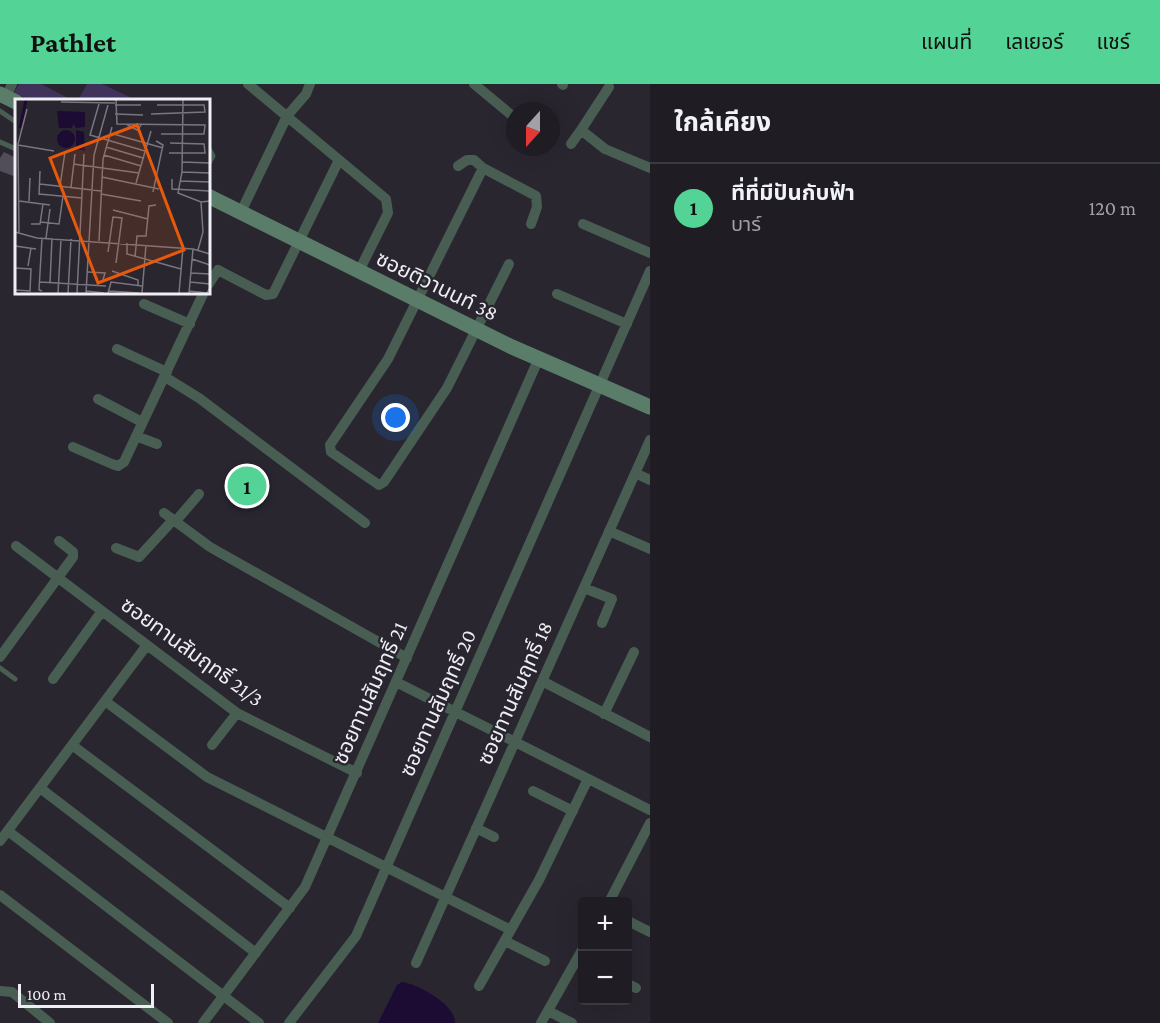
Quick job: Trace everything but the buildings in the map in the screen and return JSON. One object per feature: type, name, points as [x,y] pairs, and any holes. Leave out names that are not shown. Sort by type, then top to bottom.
[{"type":"street","points":[[248,84],[386,199],[388,213],[359,271]]},
{"type":"street","points":[[241,212],[287,116],[306,94],[310,84]]},
{"type":"street","points":[[474,84],[506,111]]},
{"type":"street","points":[[571,144],[609,87]]},
{"type":"street","points":[[581,130],[604,149],[650,167]]},
{"type":"street","points":[[458,166],[470,159],[536,196],[537,207],[531,224]]},
{"type":"street","points":[[213,267],[266,295],[273,294],[339,160]]},
{"type":"street","points":[[483,168],[388,359],[330,444],[331,452],[379,485],[384,482],[447,388],[509,264]]},
{"type":"street","name":"ซอยติวานนท์ 38","points":[[210,197],[475,328],[650,407]]},
{"type":"street","points":[[583,224],[650,253]]},
{"type":"street","name":"ซอยทานสัมฤทธิ์ 20","points":[[289,1023],[356,936],[650,271]]},
{"type":"street","points":[[73,447],[118,466],[124,462],[203,294]]},
{"type":"street","points":[[557,294],[627,324]]},
{"type":"street","points":[[144,304],[190,324]]},
{"type":"street","points":[[117,349],[166,375],[199,398],[365,523]]},
{"type":"street","name":"ซอยทานสัมฤทธิ์ 21","points":[[203,1023],[305,886],[328,839],[539,358]]},
{"type":"street","points":[[98,399],[142,422]]},
{"type":"street","points":[[136,436],[157,444]]},
{"type":"street","name":"ซอยทานสัมฤทธิ์ 18","points":[[416,963],[650,440]]},
{"type":"street","points":[[635,473],[650,480]]},
{"type":"street","points":[[116,548],[138,557],[171,518],[199,494]]},
{"type":"street","points":[[171,518],[210,547],[407,658]]},
{"type":"street","points":[[609,531],[650,549]]},
{"type":"street","points":[[0,657],[74,554],[59,541]]},
{"type":"street","name":"ซอยทานสัมฤทธิ์ 21/3","points":[[16,546],[237,713],[357,773]]},
{"type":"street","points":[[584,588],[612,600],[602,623]]},
{"type":"street","points":[[53,679],[102,611]]},
{"type":"street","points":[[0,841],[147,645]]},
{"type":"street","points":[[604,714],[634,652]]},
{"type":"street","points":[[542,681],[650,737]]},
{"type":"street","points":[[396,682],[650,810]]},
{"type":"street","points":[[105,701],[207,777],[511,930]]},
{"type":"street","points":[[212,745],[237,713]]},
{"type":"street","points":[[72,745],[290,908]]},
{"type":"street","points":[[479,986],[511,930],[588,779]]},
{"type":"street","points":[[40,788],[256,953]]},
{"type":"street","points":[[533,791],[573,811]]},
{"type":"street","points":[[612,897],[650,823]]},
{"type":"street","points":[[476,828],[494,837]]},
{"type":"street","points":[[8,831],[259,1023]]},
{"type":"street","points":[[0,895],[168,1023]]},
{"type":"street","points":[[632,923],[650,932]]},
{"type":"street","points":[[505,941],[545,961]]},
{"type":"street","points":[[541,1023],[578,964]]},
{"type":"street","points":[[0,991],[12,992],[50,1023]]},
{"type":"street","points":[[548,1011],[572,1023]]},
{"type":"lane","points":[[0,111],[15,121]]},
{"type":"lane","points":[[0,142],[15,149]]},
{"type":"lane","points":[[0,668],[15,679]]},
{"type":"shaded area","points":[[19,84],[41,84],[70,99],[27,99],[14,93]]},
{"type":"shaded area","points":[[87,84],[102,84],[134,99],[79,99]]},
{"type":"shaded area","points":[[402,982],[435,996],[449,1009],[454,1016],[455,1023],[378,1023],[397,985]]},
{"type":"place","name":"ที่ที่มีปันกับฟ้า","points":[[247,486]]}]
